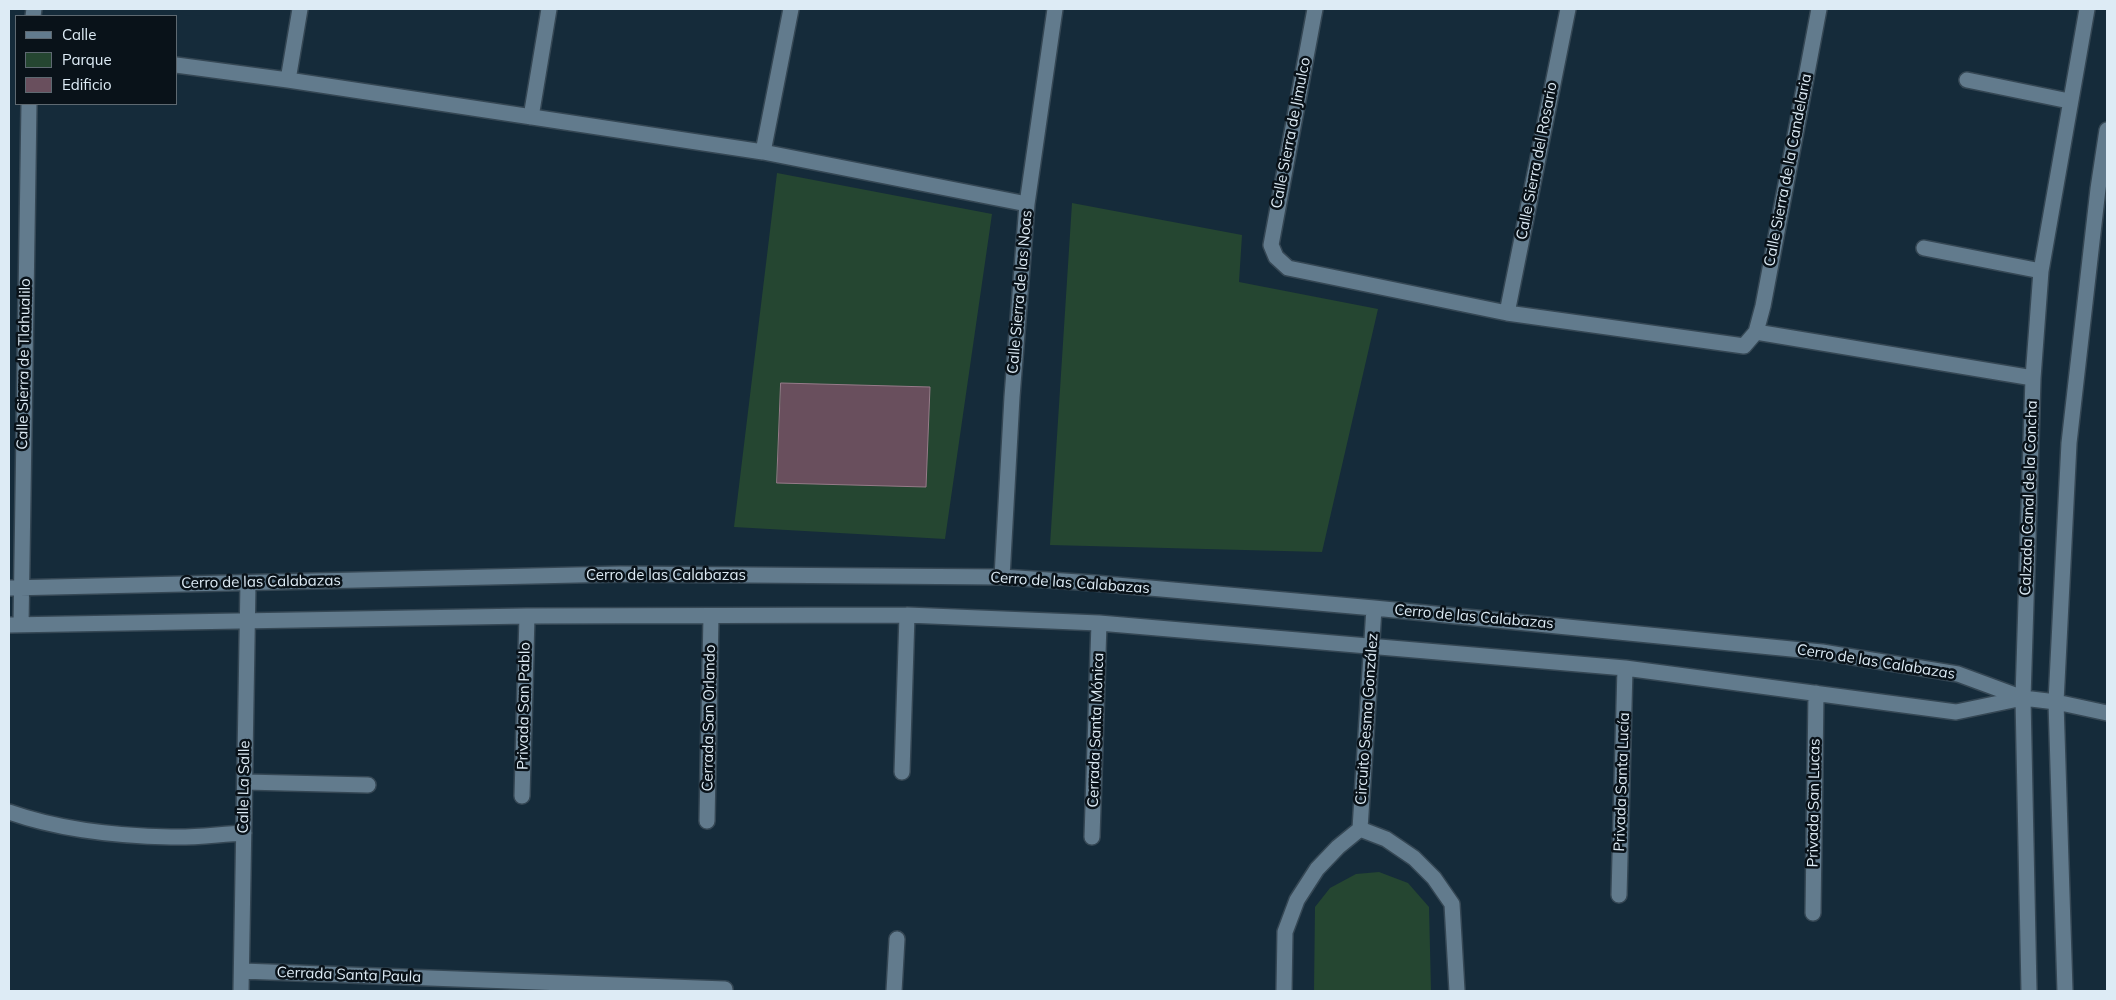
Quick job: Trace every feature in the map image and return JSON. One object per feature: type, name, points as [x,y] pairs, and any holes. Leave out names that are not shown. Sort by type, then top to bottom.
[{"type":"street","points":[[288,80],[300,9]]},
{"type":"street","points":[[531,117],[550,9]]},
{"type":"street","points":[[763,152],[791,9]]},
{"type":"street","name":"Calle Sierra de las Noas","points":[[1002,577],[1012,397],[1027,204],[1055,9]]},
{"type":"street","name":"Calle Sierra de Jimulco","points":[[1315,9],[1270,244],[1276,257],[1288,268],[1507,313]]},
{"type":"street","name":"Calle Sierra del Rosario","points":[[1507,313],[1568,9]]},
{"type":"street","name":"Calle Sierra de la Candelaria","points":[[1756,332],[1765,296],[1819,9]]},
{"type":"street","name":"Calzada Canal de la Concha","points":[[2029,991],[2023,698],[2033,378],[2042,271],[2069,101],[2087,9]]},
{"type":"street","points":[[178,65],[288,80],[763,152],[1027,204]]},
{"type":"street","points":[[1967,80],[2069,101]]},
{"type":"street","name":"Calle Sierra de Tlahualilo","points":[[15,625],[28,105]]},
{"type":"street","points":[[2065,991],[2056,702],[2069,443],[2098,189],[2107,130]]},
{"type":"street","points":[[1924,248],[2042,271]]},
{"type":"street","points":[[1507,313],[1744,346],[1756,332],[2033,378]]},
{"type":"street","name":"Cerro de las Calabazas","points":[[15,588],[620,574],[1002,577],[1094,583],[1374,608],[1822,652],[1958,674],[2023,698]]},
{"type":"street","name":"Calle La Salle","points":[[241,991],[248,582]]},
{"type":"street","name":"Circuito Sesma González","points":[[1360,829],[1374,608]]},
{"type":"street","points":[[15,625],[526,616],[907,615],[1099,623],[1625,668],[1956,712],[2023,698],[2056,702],[2107,713]]},
{"type":"street","points":[[902,772],[907,615]]},
{"type":"street","name":"Privada San Pablo","points":[[522,796],[526,616]]},
{"type":"street","name":"Cerrada San Orlando","points":[[707,821],[712,616]]},
{"type":"street","name":"Cerrada Santa Mónica","points":[[1092,837],[1099,623]]},
{"type":"street","name":"Privada Santa Lucía","points":[[1619,895],[1625,668]]},
{"type":"street","name":"Privada San Lucas","points":[[1813,912],[1816,693]]},
{"type":"street","points":[[245,782],[368,785]]},
{"type":"street","points":[[9,812],[26,818],[98,833],[172,837],[244,833]]},
{"type":"street","points":[[1284,991],[1285,932],[1297,900],[1316,869],[1360,829],[1386,840],[1414,858],[1434,878],[1452,904],[1457,991]]},
{"type":"street","points":[[894,991],[897,939]]},
{"type":"street","name":"Cerrada Santa Paula","points":[[242,971],[725,989]]},
{"type":"green space","points":[[777,173],[992,214],[945,539],[734,527]]},
{"type":"green space","points":[[1072,203],[1242,235],[1239,282],[1378,309],[1322,552],[1050,545]]},
{"type":"green space","points":[[1379,872],[1408,883],[1429,907],[1431,991],[1314,991],[1315,907],[1330,888],[1356,874]]},
{"type":"building","points":[[781,383],[930,387],[926,487],[777,483]]}]
